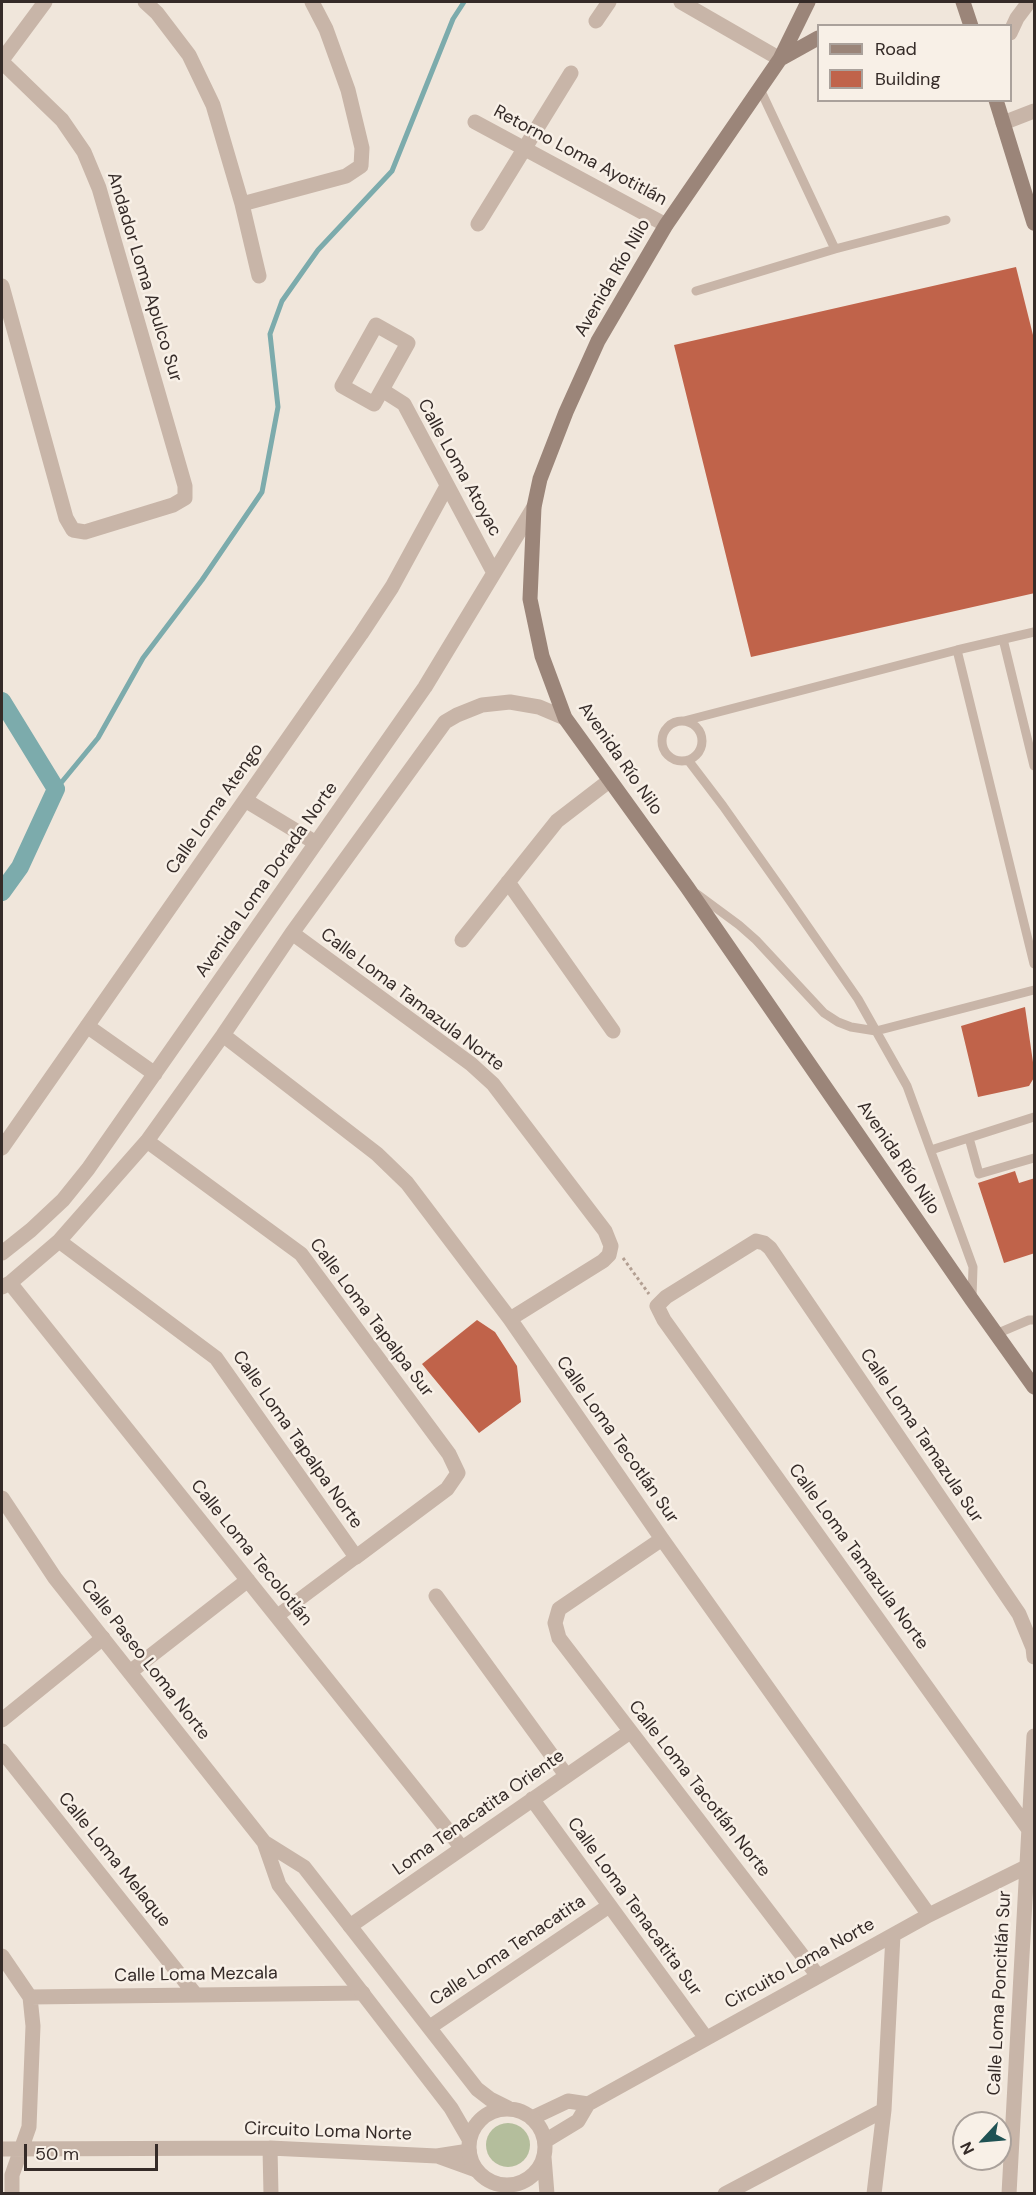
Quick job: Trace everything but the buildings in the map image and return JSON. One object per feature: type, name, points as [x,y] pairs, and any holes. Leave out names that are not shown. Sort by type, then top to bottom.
[{"type":"main road","name":"Avenida Río Nilo","points":[[808,2],[780,60],[666,225],[598,341],[540,478],[534,507],[530,599],[542,656],[565,718],[687,887],[996,1334],[1029,1371],[1035,1387]]},
{"type":"main road","points":[[963,2],[970,24]]},
{"type":"main road","points":[[780,60],[817,39]]},
{"type":"main road","points":[[996,102],[1035,223]]},
{"type":"street","points":[[145,2],[157,13],[189,56],[213,105],[242,204],[258,276]]},
{"type":"street","points":[[242,204],[346,176],[360,166],[362,148],[348,90],[326,29],[312,2]]},
{"type":"street","points":[[596,21],[609,2]]},
{"type":"street","points":[[681,2],[780,60]]},
{"type":"street","points":[[1012,30],[1017,18],[1029,2]]},
{"type":"street","points":[[2,61],[42,3]]},
{"type":"street","name":"Andador Loma Apulco Sur","points":[[2,61],[62,120],[84,152],[99,188],[185,486],[185,498],[174,505],[85,532],[73,530],[66,518],[2,286]]},
{"type":"street","points":[[478,224],[571,73]]},
{"type":"street","points":[[1003,123],[1035,111]]},
{"type":"street","name":"Retorno Loma Ayotitlán","points":[[475,122],[666,225]]},
{"type":"street","points":[[376,325],[408,343],[382,390],[374,404],[342,386],[376,325]]},
{"type":"street","name":"Calle Loma Atoyac","points":[[382,390],[404,404],[494,573]]},
{"type":"street","name":"Calle Loma Atengo","points":[[2,1148],[392,587],[447,486]]},
{"type":"street","name":"Avenida Loma Dorada Norte","points":[[2,1252],[31,1230],[63,1200],[88,1169],[425,687],[534,507]]},
{"type":"street","points":[[6,1285],[59,1241],[147,1141],[292,933],[445,722],[482,705],[510,702],[539,707],[565,718]]},
{"type":"street","points":[[462,940],[557,821],[609,781]]},
{"type":"street","points":[[245,800],[316,843]]},
{"type":"street","points":[[508,882],[613,1030]]},
{"type":"street","name":"Calle Loma Tamazula Norte","points":[[292,933],[471,1064],[493,1083],[605,1231],[611,1246]]},
{"type":"street","points":[[87,1026],[155,1074]]},
{"type":"street","name":"Calle Loma Tecotlán Sur","points":[[223,1035],[376,1154],[407,1183],[510,1319],[662,1539],[929,1915]]},
{"type":"street","name":"Calle Loma Tapalpa Sur","points":[[147,1141],[301,1254],[449,1454],[458,1473],[447,1489],[356,1557]]},
{"type":"street","name":"Calle Loma Tapalpa Norte","points":[[59,1241],[216,1358],[356,1557]]},
{"type":"street","name":"Calle Loma Tamazula Sur","points":[[657,1306],[666,1297],[756,1241],[770,1248],[1018,1614],[1035,1657]]},
{"type":"street","points":[[510,1319],[603,1262],[609,1255],[611,1246]]},
{"type":"street","name":"Calle Loma Tecolotlán","points":[[6,1285],[248,1580],[462,1848]]},
{"type":"street","name":"Calle Loma Tamazula Norte","points":[[657,1306],[664,1320],[1029,1830]]},
{"type":"street","name":"Calle Paseo Loma Norte","points":[[2,1498],[55,1578],[264,1842],[279,1885],[452,2108],[469,2145]]},
{"type":"street","name":"Calle Loma Tacotlán Norte","points":[[662,1539],[558,1609],[555,1623],[559,1638],[818,1976]]},
{"type":"street","points":[[277,1616],[356,1557]]},
{"type":"street","points":[[130,1672],[248,1580]]},
{"type":"street","points":[[436,1596],[566,1775]]},
{"type":"street","points":[[2,1720],[103,1638]]},
{"type":"street","name":"Loma Tenacatita Oriente","points":[[350,1926],[630,1732]]},
{"type":"street","points":[[1029,1830],[1035,1736]]},
{"type":"street","name":"Calle Loma Melaque","points":[[2,1751],[195,1994]]},
{"type":"street","name":"Calle Loma Tenacatita Sur","points":[[532,1799],[706,2038]]},
{"type":"street","name":"Calle Loma Poncitlán Sur","points":[[1009,2193],[1030,1864],[1029,1830]]},
{"type":"street","name":"Calle Paseo Loma Norte","points":[[264,1842],[304,1867],[477,2089],[508,2108]]},
{"type":"street","name":"Circuito Loma Norte","points":[[545,2141],[578,2121],[588,2104],[929,1915],[1030,1864]]},
{"type":"street","name":"Calle Loma Tenacatita","points":[[430,2027],[609,1906]]},
{"type":"street","points":[[874,2193],[884,2110],[893,1935]]},
{"type":"street","points":[[2,1956],[30,1997],[33,2026],[29,2127],[12,2175],[12,2193]]},
{"type":"street","name":"Calle Loma Mezcala","points":[[30,1997],[363,1993]]},
{"type":"street","name":"Circuito Loma Norte","points":[[532,2118],[568,2101],[588,2104]]},
{"type":"street","points":[[544,2157],[530,2178],[500,2188],[476,2170],[469,2145],[474,2127],[483,2117],[495,2110],[508,2108],[521,2111],[532,2118],[540,2128],[545,2141],[547,2193]]},
{"type":"street","points":[[725,2193],[884,2110]]},
{"type":"street","name":"Circuito Loma Norte","points":[[437,2156],[469,2145]]},
{"type":"street","points":[[270,2148],[271,2193]]},
{"type":"street","name":"Circuito Loma Norte","points":[[2,2149],[270,2148],[437,2156],[476,2170]]},
{"type":"lane","points":[[760,89],[835,249]]},
{"type":"lane","points":[[696,291],[835,249],[946,220]]},
{"type":"lane","points":[[684,722],[957,650],[1035,632]]},
{"type":"lane","points":[[1004,639],[1035,766]]},
{"type":"lane","points":[[957,650],[1035,964]]},
{"type":"lane","points":[[677,722],[684,722],[690,723],[699,730],[702,742],[698,754],[681,761],[668,756],[663,743],[666,730],[677,722]]},
{"type":"lane","points":[[688,760],[852,990],[908,1086],[973,1267],[972,1300]]},
{"type":"lane","points":[[687,887],[739,925],[824,1013],[850,1027],[876,1031],[1035,990]]},
{"type":"lane","points":[[931,1150],[1035,1117]]},
{"type":"lane","points":[[969,1138],[978,1174],[1035,1158]]},
{"type":"lane","points":[[996,1334],[1029,1320],[1035,1320]]},
{"type":"path","points":[[611,1246],[627,1262],[657,1306]]},
{"type":"green space","points":[[508,2123],[523,2130],[530,2145],[523,2160],[508,2167],[493,2160],[486,2145],[493,2130]]},
{"type":"waterway","points":[[56,789],[98,738],[143,658],[202,580],[262,492],[278,407],[270,334],[282,301],[318,250],[392,171],[453,19],[464,2]]},
{"type":"waterway","points":[[2,701],[56,789],[20,867],[2,892]]}]
